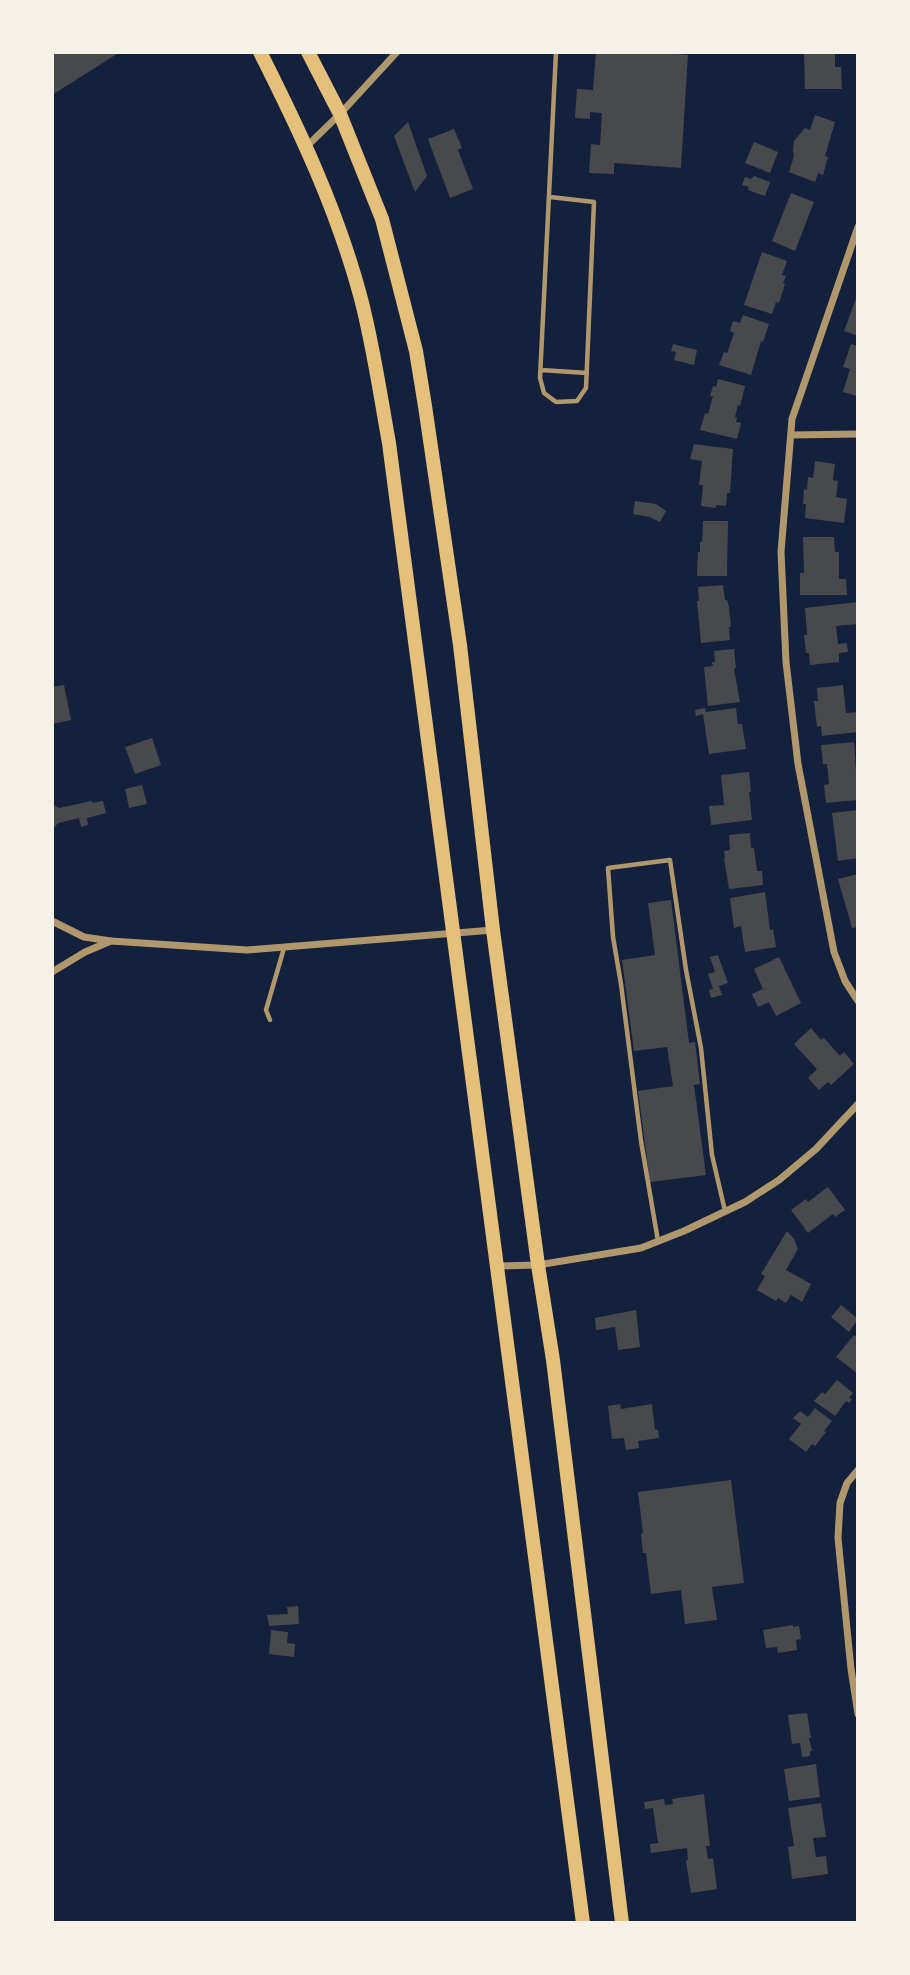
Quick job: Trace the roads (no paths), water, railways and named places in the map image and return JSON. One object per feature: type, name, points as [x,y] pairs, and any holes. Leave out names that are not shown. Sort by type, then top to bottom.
[{"type":"main road","points":[[260,52],[307,146],[337,221],[361,297],[389,443],[583,1923]]},
{"type":"main road","points":[[308,52],[340,114],[382,219],[416,351],[458,631],[493,930],[555,1373],[622,1923]]},
{"type":"street","points":[[307,146],[397,52]]},
{"type":"street","points":[[858,227],[792,419],[781,552],[786,662],[798,764],[834,952],[845,981],[858,1000]]},
{"type":"street","points":[[791,435],[858,434]]},
{"type":"street","points":[[52,921],[83,937],[247,950],[493,930]]},
{"type":"street","points":[[52,972],[85,952],[111,941]]},
{"type":"street","points":[[496,1266],[538,1265],[641,1248],[684,1231],[757,1194],[816,1149],[858,1104]]},
{"type":"street","points":[[858,1470],[847,1482],[840,1503],[838,1538],[850,1669],[858,1714]]},
{"type":"lane","points":[[550,197],[594,202],[586,388],[577,401],[556,402],[544,393],[541,370],[556,52]]},
{"type":"lane","points":[[541,370],[587,373]]},
{"type":"lane","points":[[658,1241],[641,1141],[613,937],[608,868],[670,860],[686,970],[701,1048],[712,1155],[725,1212]]},
{"type":"lane","points":[[270,1020],[267,1010],[285,947]]}]
